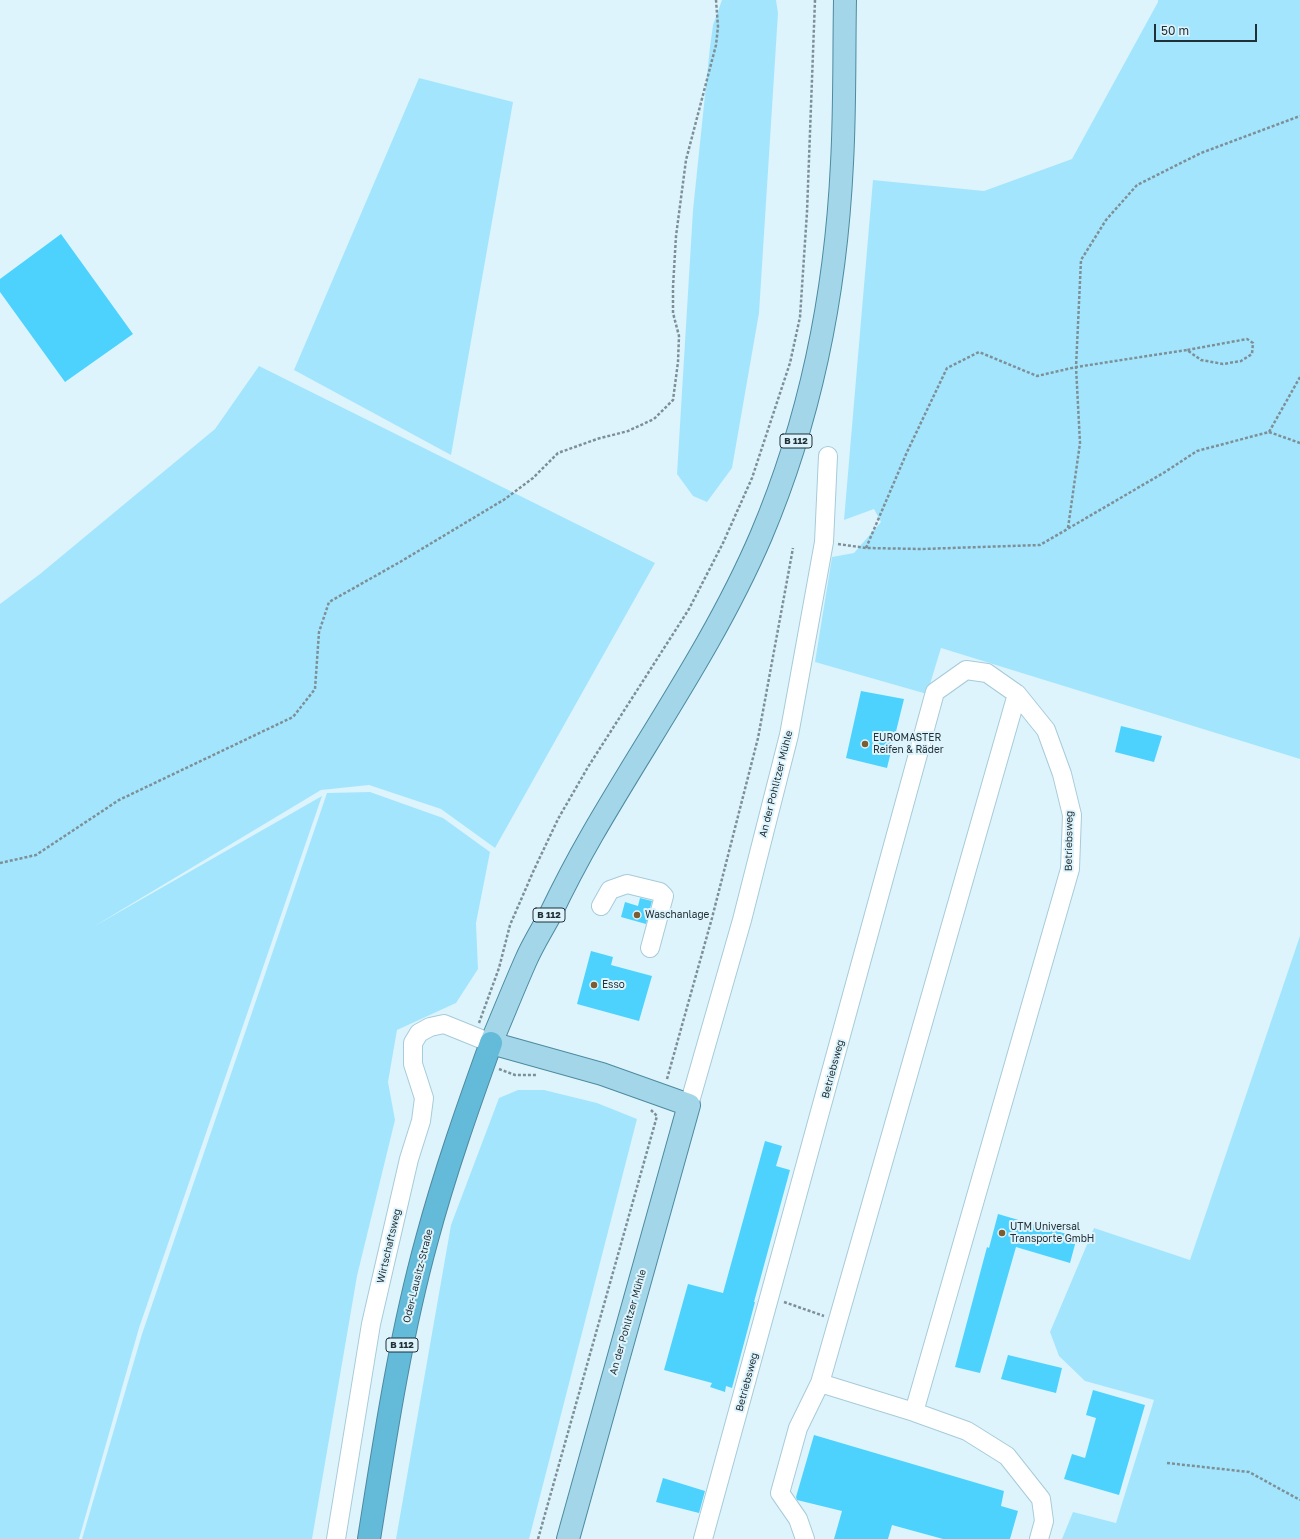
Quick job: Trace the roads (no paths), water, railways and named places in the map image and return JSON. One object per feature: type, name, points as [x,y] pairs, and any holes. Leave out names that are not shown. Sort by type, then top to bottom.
[{"type":"highway","name":"Oder-Lausitz-Straße","points":[[369,1539],[392,1392],[408,1317],[427,1239],[450,1161],[484,1063],[482,1040]]},
{"type":"main road","name":"B 112","points":[[482,1040],[527,958],[571,872],[708,641],[760,538],[794,450],[803,418],[825,320],[832,274],[842,164],[845,0]]},
{"type":"main road","points":[[482,1040],[602,1074],[654,1100],[689,1105]]},
{"type":"main road","name":"An der Pohlitzer Mühle","points":[[568,1539],[689,1105]]},
{"type":"street","name":"An der Pohlitzer Mühle","points":[[689,1105],[742,920],[789,734],[824,542],[828,456]]},
{"type":"street","name":"Betriebsweg","points":[[703,1539],[936,692],[966,670],[987,673],[1017,694],[1046,730],[1062,774],[1072,815],[1070,869],[914,1412]]},
{"type":"street","points":[[805,1539],[798,1519],[780,1493],[798,1428],[820,1383],[1017,694]]},
{"type":"street","points":[[601,906],[610,890],[627,884],[660,892],[664,896],[650,948]]},
{"type":"street","name":"Wirtschaftsweg","points":[[336,1539],[371,1324],[409,1159],[421,1122],[424,1098],[413,1064],[413,1043],[419,1032],[430,1027],[444,1024],[482,1040]]},
{"type":"street","points":[[820,1383],[914,1412],[967,1431],[1007,1456],[1041,1499],[1044,1521],[1039,1539]]},
{"type":"place","name":"EUROMASTER Reifen & Räder","points":[[865,744]]},
{"type":"place","name":"Waschanlage","points":[[637,915]]},
{"type":"place","name":"Esso","points":[[594,985]]},
{"type":"place","name":"UTM Universal Transporte GmbH","points":[[1002,1233]]}]
